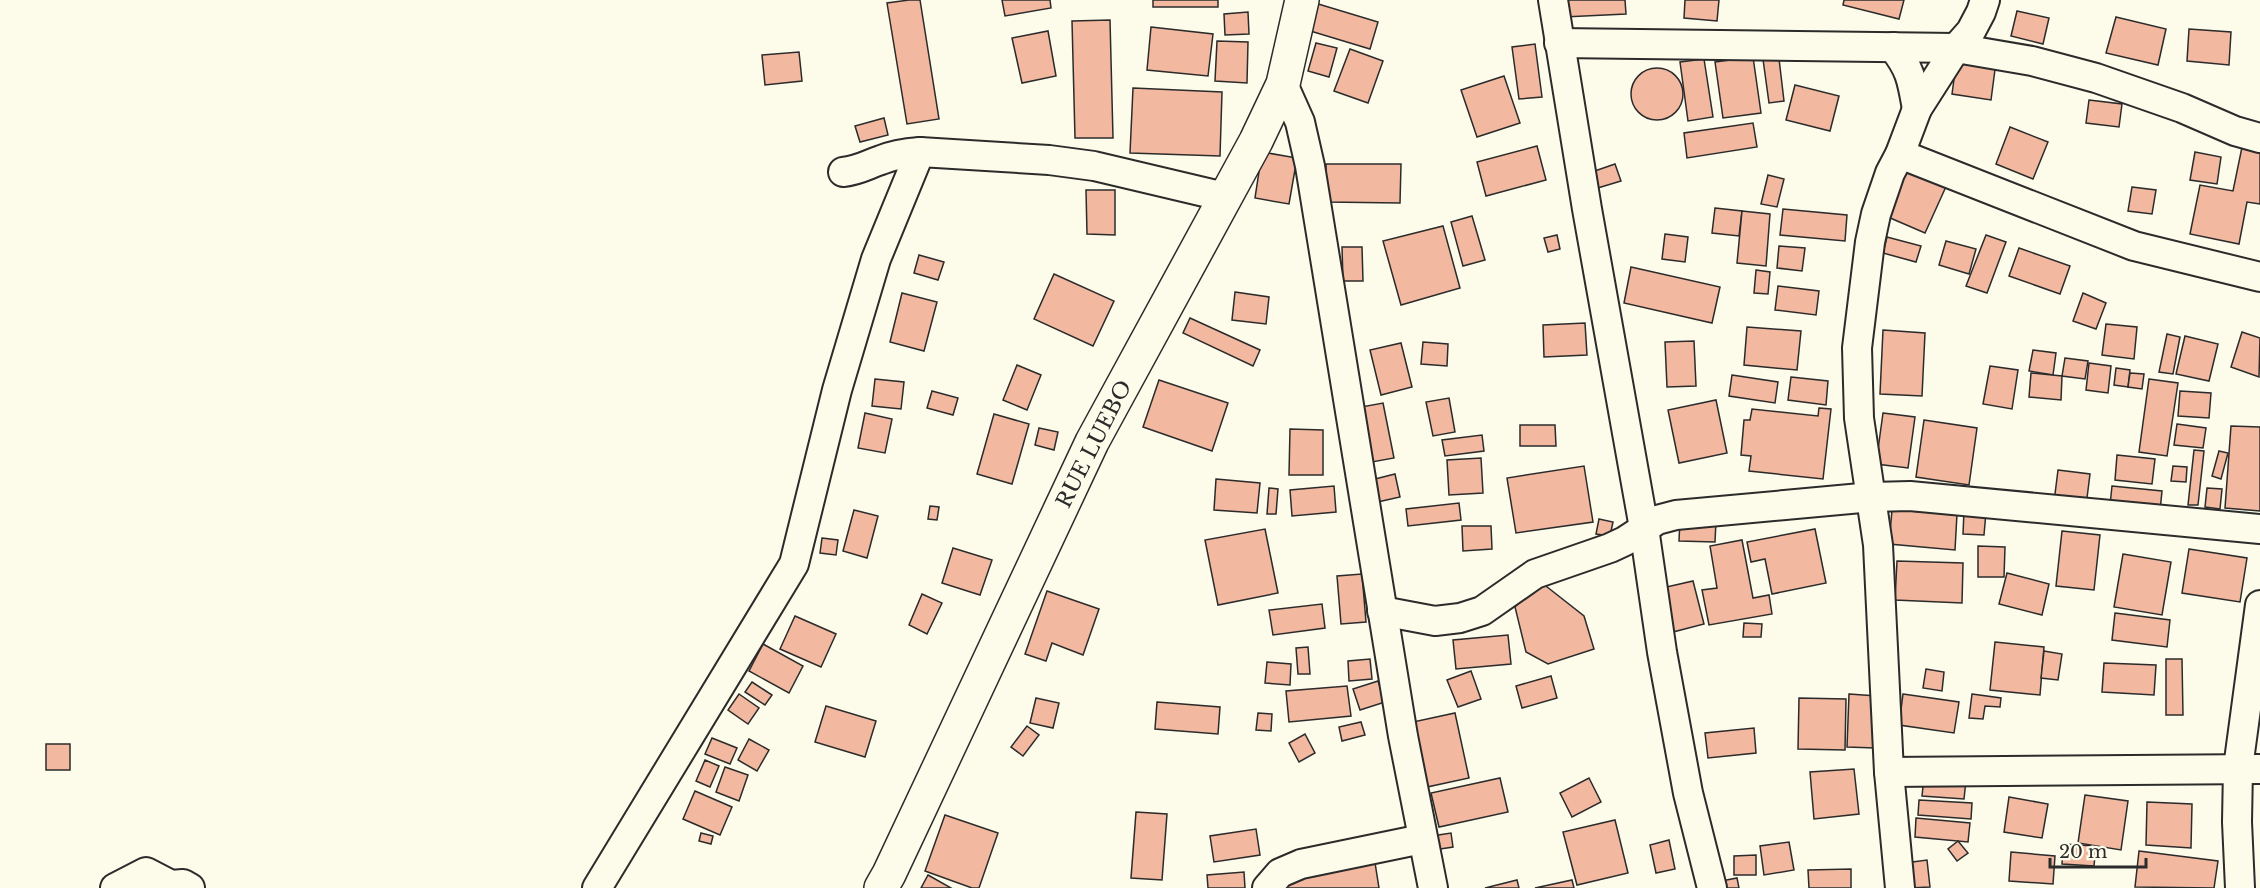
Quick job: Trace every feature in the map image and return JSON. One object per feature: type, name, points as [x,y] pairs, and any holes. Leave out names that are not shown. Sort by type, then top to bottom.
[{"type":"street","name":"RUE LUEBO","points":[[881,888],[1092,442],[1256,141],[1283,84],[1302,0]]},
{"type":"street","points":[[1553,0],[1644,528],[1662,652],[1684,769],[1712,888]]},
{"type":"street","points":[[1900,888],[1888,772],[1878,545],[1858,418],[1857,348],[1874,223],[1890,173],[1900,154],[1917,109],[1956,48],[1971,31],[1985,0]]},
{"type":"street","points":[[1559,43],[1956,48],[2032,61],[2096,78],[2182,108],[2235,131],[2260,138]]},
{"type":"street","points":[[1893,47],[1906,63],[1917,109]]},
{"type":"street","points":[[1283,84],[1300,122],[1310,166],[1382,610],[1422,839],[1433,888]]},
{"type":"street","points":[[843,172],[859,170],[882,159],[920,152],[1049,160],[1094,166],[1225,196]]},
{"type":"street","points":[[597,888],[794,564],[837,390],[876,259],[920,152]]},
{"type":"street","points":[[1900,154],[2134,246],[2260,277]]},
{"type":"street","points":[[1382,610],[1435,621],[1460,618],[1482,610],[1535,574],[1610,548],[1625,541],[1657,519],[1676,515],[1872,496],[1910,496],[2260,529]]},
{"type":"street","points":[[2240,888],[2237,822],[2249,769],[2260,605]]},
{"type":"street","points":[[1888,772],[2249,769]]},
{"type":"street","points":[[1267,888],[1280,873],[1301,864],[1422,839]]},
{"type":"street","points":[[115,888],[146,872],[171,885],[183,884],[190,888]]},
{"type":"building","points":[[920,0],[939,119],[907,124],[887,3]]},
{"type":"building","points":[[1002,0],[1050,0],[1051,8],[1005,16]]},
{"type":"building","points":[[1153,0],[1218,0],[1218,7],[1153,7]]},
{"type":"building","points":[[1563,0],[1625,0],[1626,14],[1564,17]]},
{"type":"building","points":[[1685,0],[1719,0],[1717,21],[1684,18]]},
{"type":"building","points":[[1844,0],[1904,0],[1899,19],[1843,5]]},
{"type":"building","points":[[1315,3],[1378,22],[1370,49],[1307,30]]},
{"type":"building","points":[[2017,11],[2049,18],[2043,44],[2011,36]]},
{"type":"building","points":[[1248,12],[1249,34],[1225,35],[1224,14]]},
{"type":"building","points":[[2116,17],[2166,29],[2158,65],[2106,53]]},
{"type":"building","points":[[1110,20],[1113,138],[1075,138],[1072,21]]},
{"type":"building","points":[[1151,27],[1213,34],[1208,76],[1147,70]]},
{"type":"building","points":[[2189,29],[2231,32],[2229,65],[2187,61]]},
{"type":"building","points":[[1048,31],[1056,76],[1022,83],[1012,38]]},
{"type":"building","points":[[1217,41],[1248,42],[1247,83],[1215,81]]},
{"type":"building","points":[[1316,43],[1337,48],[1329,77],[1308,71]]},
{"type":"building","points":[[1535,44],[1542,97],[1519,99],[1512,47]]},
{"type":"building","points":[[1350,49],[1383,61],[1368,103],[1334,91]]},
{"type":"building","points":[[1778,50],[1784,101],[1769,103],[1762,52]]},
{"type":"building","points":[[799,52],[802,81],[765,85],[762,55]]},
{"type":"building","points":[[1753,57],[1761,113],[1723,118],[1715,62]]},
{"type":"building","points":[[1957,57],[1996,62],[1991,100],[1952,94]]},
{"type":"building","points":[[1704,59],[1713,117],[1688,121],[1680,62]]},
{"type":"building","points":[[1652,68],[1662,68],[1676,75],[1683,94],[1676,113],[1662,120],[1652,120],[1642,116],[1635,109],[1631,99],[1631,89],[1635,79],[1642,72]]},
{"type":"building","points":[[1504,76],[1520,123],[1477,137],[1461,90]]},
{"type":"building","points":[[1795,85],[1839,96],[1830,131],[1786,120]]},
{"type":"building","points":[[1133,88],[1222,92],[1220,156],[1130,153]]},
{"type":"building","points":[[2089,100],[2122,104],[2119,127],[2086,123]]},
{"type":"building","points":[[884,118],[888,135],[860,142],[855,126]]},
{"type":"building","points":[[1753,123],[1757,147],[1687,158],[1684,133]]},
{"type":"building","points":[[2010,127],[2048,142],[2033,179],[1996,164]]},
{"type":"building","points":[[1537,146],[1546,180],[1486,196],[1477,162]]},
{"type":"building","points":[[2242,147],[2260,150],[2260,204],[2247,202],[2239,244],[2190,234],[2200,185],[2233,191]]},
{"type":"building","points":[[1262,152],[1297,158],[1289,204],[1255,198]]},
{"type":"building","points":[[2195,152],[2221,157],[2217,184],[2190,180]]},
{"type":"building","points":[[1904,160],[1949,180],[1925,233],[1881,214]]},
{"type":"building","points":[[1326,164],[1401,164],[1400,203],[1326,202]]},
{"type":"building","points":[[1615,164],[1621,181],[1591,190],[1586,174]]},
{"type":"building","points":[[1768,175],[1784,179],[1777,207],[1761,204]]},
{"type":"building","points":[[2132,187],[2156,190],[2152,214],[2128,211]]},
{"type":"building","points":[[1086,190],[1115,190],[1115,235],[1087,234]]},
{"type":"building","points":[[1715,208],[1742,211],[1739,236],[1712,233]]},
{"type":"building","points":[[1783,209],[1847,215],[1845,241],[1780,235]]},
{"type":"building","points":[[1742,211],[1770,214],[1766,266],[1737,263]]},
{"type":"building","points":[[1472,216],[1485,260],[1463,266],[1451,222]]},
{"type":"building","points":[[1443,226],[1460,288],[1401,305],[1383,241]]},
{"type":"building","points":[[1665,234],[1688,237],[1685,262],[1662,259]]},
{"type":"building","points":[[1557,235],[1560,249],[1548,252],[1544,238]]},
{"type":"building","points":[[1986,235],[2006,242],[1987,293],[1966,286]]},
{"type":"building","points":[[1887,237],[1921,246],[1916,262],[1883,253]]},
{"type":"building","points":[[1946,241],[1976,249],[1969,274],[1939,265]]},
{"type":"building","points":[[1779,246],[1805,248],[1802,271],[1777,268]]},
{"type":"building","points":[[1342,247],[1362,247],[1363,281],[1343,281]]},
{"type":"building","points":[[2019,248],[2070,266],[2060,294],[2009,276]]},
{"type":"building","points":[[919,255],[944,262],[938,280],[914,273]]},
{"type":"building","points":[[1631,267],[1720,287],[1712,323],[1624,303]]},
{"type":"building","points":[[1756,270],[1770,272],[1768,294],[1754,293]]},
{"type":"building","points":[[1054,274],[1114,301],[1093,346],[1034,319]]},
{"type":"building","points":[[1778,286],[1819,291],[1816,315],[1775,310]]},
{"type":"building","points":[[1235,292],[1269,297],[1266,324],[1232,320]]},
{"type":"building","points":[[902,293],[937,302],[924,351],[890,342]]},
{"type":"building","points":[[2083,293],[2106,303],[2096,329],[2073,321]]},
{"type":"building","points":[[1190,318],[1260,350],[1253,366],[1183,333]]},
{"type":"building","points":[[1585,323],[1587,355],[1544,357],[1543,325]]},
{"type":"building","points":[[2106,324],[2137,327],[2134,359],[2102,355]]},
{"type":"building","points":[[1747,327],[1801,331],[1797,370],[1744,365]]},
{"type":"building","points":[[1883,330],[1925,333],[1922,396],[1880,394]]},
{"type":"building","points":[[2242,332],[2260,338],[2259,377],[2231,367]]},
{"type":"building","points":[[2167,334],[2180,337],[2173,374],[2159,372]]},
{"type":"building","points":[[2185,336],[2218,344],[2209,381],[2176,374]]},
{"type":"building","points":[[1694,341],[1696,386],[1667,387],[1665,342]]},
{"type":"building","points":[[1423,342],[1448,344],[1447,366],[1421,364]]},
{"type":"building","points":[[1401,343],[1412,387],[1381,395],[1370,350]]},
{"type":"building","points":[[2033,350],[2056,353],[2053,375],[2029,371]]},
{"type":"building","points":[[2065,358],[2088,361],[2085,379],[2062,376]]},
{"type":"building","points":[[2089,363],[2111,366],[2108,393],[2086,390]]},
{"type":"building","points":[[1017,365],[1041,375],[1027,410],[1003,400]]},
{"type":"building","points":[[1990,366],[2018,370],[2012,409],[1983,404]]},
{"type":"building","points":[[2116,368],[2130,370],[2128,387],[2114,385]]},
{"type":"building","points":[[2031,373],[2062,376],[2061,400],[2029,397]]},
{"type":"building","points":[[2130,373],[2144,374],[2142,389],[2128,387]]},
{"type":"building","points":[[1732,375],[1778,382],[1775,403],[1729,396]]},
{"type":"building","points":[[1791,377],[1828,381],[1826,405],[1788,400]]},
{"type":"building","points":[[875,379],[904,382],[901,409],[872,406]]},
{"type":"building","points":[[2149,379],[2178,383],[2167,456],[2139,452]]},
{"type":"building","points":[[1159,380],[1228,403],[1212,451],[1143,427]]},
{"type":"building","points":[[932,391],[958,398],[953,415],[927,408]]},
{"type":"building","points":[[2180,391],[2211,393],[2209,418],[2178,416]]},
{"type":"building","points":[[1449,398],[1455,432],[1433,436],[1426,402]]},
{"type":"building","points":[[1716,400],[1727,453],[1679,463],[1668,410]]},
{"type":"building","points":[[1383,403],[1394,458],[1372,462],[1361,407]]},
{"type":"building","points":[[1819,408],[1831,409],[1823,479],[1749,471],[1751,456],[1741,455],[1744,420],[1750,420],[1752,409],[1818,416]]},
{"type":"building","points":[[865,413],[892,419],[885,453],[858,448]]},
{"type":"building","points":[[1883,413],[1915,417],[1908,468],[1876,464]]},
{"type":"building","points":[[994,414],[1029,424],[1012,484],[977,474]]},
{"type":"building","points":[[1924,420],[1977,428],[1969,485],[1916,477]]},
{"type":"building","points":[[2177,424],[2206,428],[2203,448],[2174,445]]},
{"type":"building","points":[[1520,425],[1555,425],[1556,446],[1520,446]]},
{"type":"building","points":[[2231,426],[2260,427],[2260,511],[2225,508]]},
{"type":"building","points":[[1039,428],[1058,432],[1054,450],[1035,445]]},
{"type":"building","points":[[1290,429],[1323,430],[1323,475],[1289,475]]},
{"type":"building","points":[[1482,435],[1484,451],[1445,456],[1442,440]]},
{"type":"building","points":[[2194,450],[2204,451],[2198,505],[2188,505]]},
{"type":"building","points":[[2219,451],[2228,453],[2221,479],[2212,476]]},
{"type":"building","points":[[2117,455],[2155,459],[2152,484],[2115,480]]},
{"type":"building","points":[[1481,458],[1483,493],[1449,495],[1447,460]]},
{"type":"building","points":[[1584,466],[1593,522],[1516,533],[1507,478]]},
{"type":"building","points":[[2173,466],[2187,467],[2186,482],[2171,481]]},
{"type":"building","points":[[2058,470],[2090,474],[2086,506],[2054,502]]},
{"type":"building","points":[[1395,474],[1400,497],[1373,503],[1367,481]]},
{"type":"building","points":[[1216,479],[1260,483],[1257,513],[1214,510]]},
{"type":"building","points":[[1334,486],[1336,512],[1292,516],[1290,490]]},
{"type":"building","points":[[2112,486],[2162,491],[2160,511],[2110,505]]},
{"type":"building","points":[[1269,488],[1278,489],[1276,514],[1267,514]]},
{"type":"building","points":[[2207,488],[2222,489],[2220,509],[2205,507]]},
{"type":"building","points":[[1459,503],[1461,520],[1408,526],[1406,509]]},
{"type":"building","points":[[930,506],[939,507],[937,520],[928,519]]},
{"type":"building","points":[[854,510],[878,516],[867,558],[843,551]]},
{"type":"building","points":[[1892,510],[1957,514],[1955,550],[1889,544]]},
{"type":"building","points":[[1964,511],[1986,512],[1984,535],[1963,534]]},
{"type":"building","points":[[1599,519],[1613,522],[1610,536],[1596,534]]},
{"type":"building","points":[[1680,520],[1716,521],[1715,542],[1679,541]]},
{"type":"building","points":[[1462,526],[1491,526],[1492,549],[1463,551]]},
{"type":"building","points":[[1265,529],[1278,593],[1218,605],[1205,540]]},
{"type":"building","points":[[1815,529],[1826,583],[1772,594],[1765,559],[1751,562],[1747,542]]},
{"type":"building","points":[[2062,531],[2100,535],[2094,590],[2056,586]]},
{"type":"building","points":[[822,538],[838,540],[836,555],[820,553]]},
{"type":"building","points":[[1742,540],[1753,598],[1769,595],[1772,614],[1709,625],[1702,590],[1717,588],[1710,546]]},
{"type":"building","points":[[1978,546],[2005,547],[2004,577],[1978,577]]},
{"type":"building","points":[[953,548],[992,560],[980,595],[942,583]]},
{"type":"building","points":[[2189,549],[2247,558],[2240,602],[2182,593]]},
{"type":"building","points":[[2123,554],[2171,562],[2162,615],[2114,607]]},
{"type":"building","points":[[1897,561],[1963,563],[1962,603],[1895,600]]},
{"type":"building","points":[[2007,573],[2049,584],[2042,615],[1999,604]]},
{"type":"building","points":[[1362,574],[1366,622],[1341,624],[1337,576]]},
{"type":"building","points":[[1537,579],[1584,616],[1594,649],[1548,664],[1526,652],[1515,607]]},
{"type":"building","points":[[1693,581],[1704,624],[1673,632],[1662,588]]},
{"type":"building","points":[[1047,591],[1099,609],[1083,655],[1052,643],[1046,661],[1025,654]]},
{"type":"building","points":[[922,594],[942,603],[927,634],[909,625]]},
{"type":"building","points":[[1322,604],[1325,628],[1273,635],[1269,610]]},
{"type":"building","points":[[2115,613],[2170,620],[2167,647],[2112,640]]},
{"type":"building","points":[[795,616],[836,634],[821,667],[780,649]]},
{"type":"building","points":[[1744,623],[1762,624],[1761,637],[1743,637]]},
{"type":"building","points":[[1508,635],[1511,664],[1456,669],[1453,640]]},
{"type":"building","points":[[1995,642],[2044,647],[2040,695],[1990,690]]},
{"type":"building","points":[[763,644],[803,666],[789,693],[749,671]]},
{"type":"building","points":[[1308,647],[1310,674],[1298,674],[1296,648]]},
{"type":"building","points":[[2044,651],[2062,654],[2058,680],[2041,678]]},
{"type":"building","points":[[1370,659],[1372,679],[1349,681],[1348,661]]},
{"type":"building","points":[[2166,659],[2182,659],[2183,715],[2166,715]]},
{"type":"building","points":[[1267,662],[1291,664],[1290,685],[1265,683]]},
{"type":"building","points":[[2104,663],[2156,665],[2154,695],[2102,692]]},
{"type":"building","points":[[1926,669],[1944,672],[1942,691],[1923,688]]},
{"type":"building","points":[[1471,671],[1481,699],[1458,707],[1447,680]]},
{"type":"building","points":[[1551,676],[1557,698],[1522,708],[1516,686]]},
{"type":"building","points":[[1378,681],[1385,702],[1360,710],[1353,689]]},
{"type":"building","points":[[752,682],[772,695],[765,705],[745,692]]},
{"type":"building","points":[[1347,686],[1351,716],[1289,722],[1286,691]]},
{"type":"building","points":[[739,694],[759,708],[748,724],[728,710]]},
{"type":"building","points":[[1849,694],[1877,696],[1875,748],[1847,747]]},
{"type":"building","points":[[1903,694],[1959,702],[1954,733],[1899,725]]},
{"type":"building","points":[[1972,694],[2001,698],[2000,707],[1985,706],[1983,719],[1969,718]]},
{"type":"building","points":[[1036,698],[1059,703],[1053,728],[1030,723]]},
{"type":"building","points":[[1799,698],[1846,699],[1845,750],[1798,749]]},
{"type":"building","points":[[1157,702],[1220,707],[1218,734],[1155,729]]},
{"type":"building","points":[[826,706],[876,721],[865,757],[815,742]]},
{"type":"building","points":[[1258,713],[1272,714],[1271,731],[1256,730]]},
{"type":"building","points":[[1455,713],[1469,778],[1427,787],[1413,722]]},
{"type":"building","points":[[1361,722],[1365,735],[1342,741],[1339,727]]},
{"type":"building","points":[[1027,726],[1039,735],[1023,756],[1011,747]]},
{"type":"building","points":[[1754,728],[1756,753],[1708,758],[1705,733]]},
{"type":"building","points":[[1305,734],[1315,753],[1299,762],[1289,743]]},
{"type":"building","points":[[712,738],[737,748],[730,764],[705,754]]},
{"type":"building","points":[[749,739],[769,750],[757,771],[738,760]]},
{"type":"building","points":[[46,744],[70,744],[70,770],[46,770]]},
{"type":"building","points":[[705,760],[719,766],[710,787],[696,781]]},
{"type":"building","points":[[725,767],[748,775],[739,801],[716,792]]},
{"type":"building","points":[[1854,769],[1859,814],[1814,819],[1810,772]]},
{"type":"building","points":[[1924,777],[1966,780],[1964,799],[1922,796]]},
{"type":"building","points":[[1500,778],[1508,812],[1439,827],[1431,793]]},
{"type":"building","points":[[1589,778],[1601,802],[1572,817],[1560,793]]},
{"type":"building","points":[[695,791],[732,807],[720,835],[683,819]]},
{"type":"building","points":[[2085,795],[2128,801],[2121,850],[2078,843]]},
{"type":"building","points":[[2009,797],[2048,804],[2042,838],[2004,832]]},
{"type":"building","points":[[1919,800],[1972,803],[1971,819],[1918,815]]},
{"type":"building","points":[[2147,802],[2192,804],[2191,848],[2146,845]]},
{"type":"building","points":[[1136,812],[1167,814],[1162,880],[1131,878]]},
{"type":"building","points":[[945,815],[998,833],[979,888],[972,888],[925,871]]},
{"type":"building","points":[[1916,818],[1970,823],[1968,842],[1915,837]]},
{"type":"building","points":[[1615,820],[1628,873],[1577,885],[1563,832]]},
{"type":"building","points":[[1256,829],[1260,855],[1214,862],[1210,836]]},
{"type":"building","points":[[701,833],[713,836],[711,844],[699,841]]},
{"type":"building","points":[[1451,833],[1453,847],[1434,850],[1432,836]]},
{"type":"building","points":[[1669,840],[1675,869],[1656,873],[1650,845]]},
{"type":"building","points":[[1958,841],[1968,853],[1957,861],[1948,849]]},
{"type":"building","points":[[1789,842],[1794,870],[1764,875],[1760,846]]},
{"type":"building","points":[[2063,844],[2096,846],[2094,866],[2062,864]]},
{"type":"building","points":[[1373,850],[1379,888],[1285,888],[1281,864]]},
{"type":"building","points":[[2139,851],[2218,861],[2214,888],[2135,887]]},
{"type":"building","points":[[2011,852],[2055,856],[2053,884],[2009,881]]},
{"type":"building","points":[[1756,855],[1756,875],[1734,875],[1734,856]]},
{"type":"building","points":[[1927,860],[1930,887],[1909,888],[1905,863]]},
{"type":"building","points":[[1851,869],[1851,888],[1809,888],[1808,870]]},
{"type":"building","points":[[1244,872],[1245,888],[1208,888],[1207,875]]},
{"type":"building","points":[[928,875],[951,888],[921,888]]},
{"type":"building","points":[[1737,878],[1739,888],[1717,888],[1716,882]]},
{"type":"building","points":[[1517,880],[1519,888],[1485,888]]},
{"type":"building","points":[[1572,880],[1574,888],[1535,888]]}]
